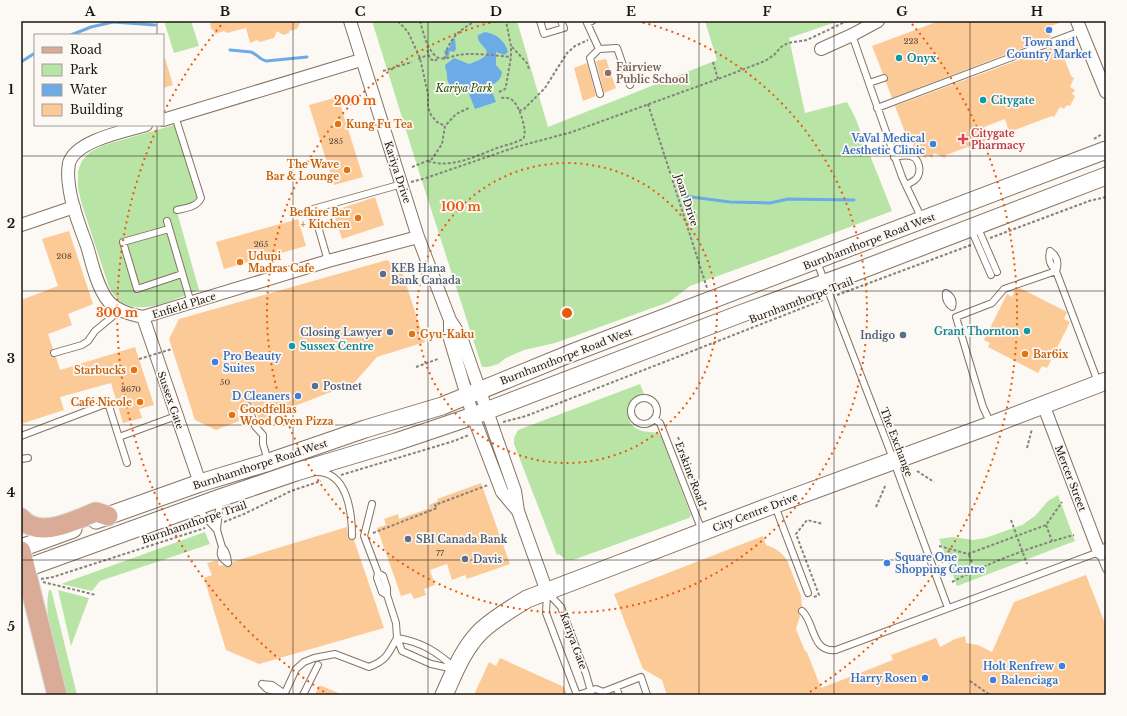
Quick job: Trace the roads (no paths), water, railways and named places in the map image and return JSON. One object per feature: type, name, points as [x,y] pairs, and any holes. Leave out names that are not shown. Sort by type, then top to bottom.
[{"type":"main road","name":"Burnhamthorpe Road West","points":[[25,563],[108,516],[200,483],[268,462],[364,428],[442,406],[569,354],[1106,150]]},
{"type":"main road","name":"Burnhamthorpe Road West","points":[[25,563],[196,507],[296,472],[396,442],[828,290],[974,226],[1106,176]]},
{"type":"main road","name":"City Centre Drive","points":[[444,695],[466,650],[481,631],[500,615],[527,599],[774,504],[991,425],[1102,382]]},
{"type":"main road","points":[[21,518],[30,525],[46,528],[55,527],[96,512],[108,516]]},
{"type":"main road","points":[[25,563],[58,695]]},
{"type":"street","name":"Kariya Drive","points":[[350,21],[361,60],[418,237],[450,320],[461,337],[473,393],[480,413]]},
{"type":"street","points":[[821,49],[878,21]]},
{"type":"street","points":[[1079,26],[1106,92]]},
{"type":"street","points":[[164,120],[361,60]]},
{"type":"street","name":"Enfield Place","points":[[143,126],[91,142],[78,151],[69,163],[69,185],[74,206],[99,286],[106,299],[118,309],[130,315],[143,317],[328,261],[418,237]]},
{"type":"street","points":[[21,225],[74,206]]},
{"type":"street","name":"Sussex Gate","points":[[143,317],[200,483]]},
{"type":"street","name":"Mercer Street","points":[[1044,404],[1103,551]]},
{"type":"street","name":"Kariya Gate","points":[[480,413],[502,492],[518,511],[547,592]]},
{"type":"lane","points":[[540,21],[544,34],[564,28],[561,21]]},
{"type":"lane","points":[[592,21],[587,23],[599,49]]},
{"type":"lane","points":[[877,108],[1079,26]]},
{"type":"lane","points":[[852,35],[894,156],[906,186],[923,220]]},
{"type":"lane","points":[[600,94],[590,58],[599,49],[617,48],[630,85]]},
{"type":"lane","points":[[869,83],[884,78]]},
{"type":"lane","points":[[175,116],[201,198],[199,202],[190,207],[177,210]]},
{"type":"lane","points":[[894,156],[904,155],[913,157],[918,161],[920,170],[918,177],[906,186]]},
{"type":"lane","points":[[328,261],[313,209],[402,184]]},
{"type":"lane","points":[[167,221],[191,302]]},
{"type":"lane","points":[[974,226],[994,273]]},
{"type":"lane","points":[[169,229],[123,242],[125,249],[137,289],[182,274]]},
{"type":"lane","name":"The Exchange","points":[[816,260],[894,460],[948,608]]},
{"type":"lane","points":[[991,425],[956,317],[992,303],[1004,289],[1056,271],[1102,382]]},
{"type":"lane","points":[[54,353],[82,345],[88,341],[95,331],[112,317],[118,309]]},
{"type":"lane","points":[[643,397],[653,400],[657,409],[657,415],[654,419],[650,423],[645,424],[640,424],[635,421],[630,412],[634,402],[643,397]]},
{"type":"lane","points":[[21,436],[108,403],[127,463]]},
{"type":"lane","points":[[248,406],[255,426],[263,435],[263,444],[268,462]]},
{"type":"lane","points":[[119,437],[176,416]]},
{"type":"lane","name":"Erskine Road","points":[[654,419],[660,423],[703,532]]},
{"type":"lane","points":[[21,460],[28,458]]},
{"type":"lane","points":[[296,472],[319,471],[335,477],[341,484],[345,493],[352,521],[352,536]]},
{"type":"lane","points":[[220,498],[216,527],[222,547]]},
{"type":"lane","points":[[372,504],[364,536],[378,574],[383,576],[387,588],[387,595],[396,623],[397,638],[402,651],[431,664],[456,669]]},
{"type":"lane","points":[[774,504],[810,595]]},
{"type":"lane","points":[[196,507],[216,527]]},
{"type":"lane","points":[[802,611],[805,614],[817,642],[821,646],[831,651],[1103,551],[1106,569]]},
{"type":"lane","name":"Kariya Gate","points":[[547,592],[561,607],[591,693]]},
{"type":"lane","name":"Kariya Gate","points":[[547,592],[546,612],[578,695]]},
{"type":"lane","points":[[397,638],[409,640],[437,652],[456,669]]},
{"type":"lane","points":[[284,694],[296,670],[304,662],[314,658],[335,654],[370,667],[381,662],[386,657],[397,638]]},
{"type":"lane","points":[[303,695],[318,666],[314,658]]},
{"type":"lane","points":[[578,695],[591,693],[596,689],[603,692],[641,677],[647,695]]},
{"type":"lane","points":[[616,687],[619,695]]},
{"type":"water","points":[[485,32],[493,34],[500,39],[508,52],[504,55],[496,52],[496,65],[502,72],[501,77],[490,86],[496,102],[475,109],[467,89],[455,87],[448,83],[445,65],[454,58],[469,64],[480,60],[485,56],[487,53],[486,50],[480,43],[478,35]]},
{"type":"water","points":[[453,38],[455,39],[456,49],[454,52],[450,51],[448,57],[446,57],[444,51],[450,47]]},
{"type":"waterway","points":[[74,34],[91,27],[113,22],[155,25]]},
{"type":"waterway","points":[[230,50],[251,52],[266,61],[307,57]]},
{"type":"waterway","points":[[21,62],[34,54]]},
{"type":"waterway","points":[[684,196],[730,202],[770,203],[788,199],[854,200]]},
{"type":"place","name":"Town and Country Market","points":[[1049,30]]},
{"type":"place","name":"Onyx","points":[[899,58]]},
{"type":"place","name":"Fairview Public School","points":[[608,73]]},
{"type":"place","name":"Citygate","points":[[983,100]]},
{"type":"place","name":"Kung Fu Tea","points":[[338,124]]},
{"type":"place","name":"Citygate Pharmacy","points":[[963,139]]},
{"type":"place","name":"VaVal Medical Aesthetic Clinic","points":[[933,144]]},
{"type":"place","name":"The Wave Bar & Lounge","points":[[347,170]]},
{"type":"place","name":"Befkire Bar + Kitchen","points":[[358,218]]},
{"type":"place","name":"Udupi Madras Cafe","points":[[240,262]]},
{"type":"place","name":"KEB Hana Bank Canada","points":[[383,274]]},
{"type":"place","name":"Grant Thornton","points":[[1027,331]]},
{"type":"place","name":"Closing Lawyer","points":[[390,332]]},
{"type":"place","name":"Gyu-Kaku","points":[[412,334]]},
{"type":"place","name":"Indigo","points":[[903,335]]},
{"type":"place","name":"Sussex Centre","points":[[292,346]]},
{"type":"place","name":"Bar6ix","points":[[1025,354]]},
{"type":"place","name":"Pro Beauty Suites","points":[[215,362]]},
{"type":"place","name":"Starbucks","points":[[134,370]]},
{"type":"place","name":"Postnet","points":[[315,386]]},
{"type":"place","name":"D Cleaners","points":[[298,396]]},
{"type":"place","name":"Café Nicole","points":[[140,402]]},
{"type":"place","name":"Goodfellas Wood Oven Pizza","points":[[232,415]]},
{"type":"place","name":"SBI Canada Bank","points":[[408,539]]},
{"type":"place","name":"Davis","points":[[465,559]]},
{"type":"place","name":"Square One Shopping Centre","points":[[887,563]]},
{"type":"place","name":"Holt Renfrew","points":[[1062,666]]},
{"type":"place","name":"Harry Rosen","points":[[925,678]]},
{"type":"place","name":"Balenciaga","points":[[993,680]]},
{"type":"park label","name":"Kariya Park","points":[[464,88]]}]
